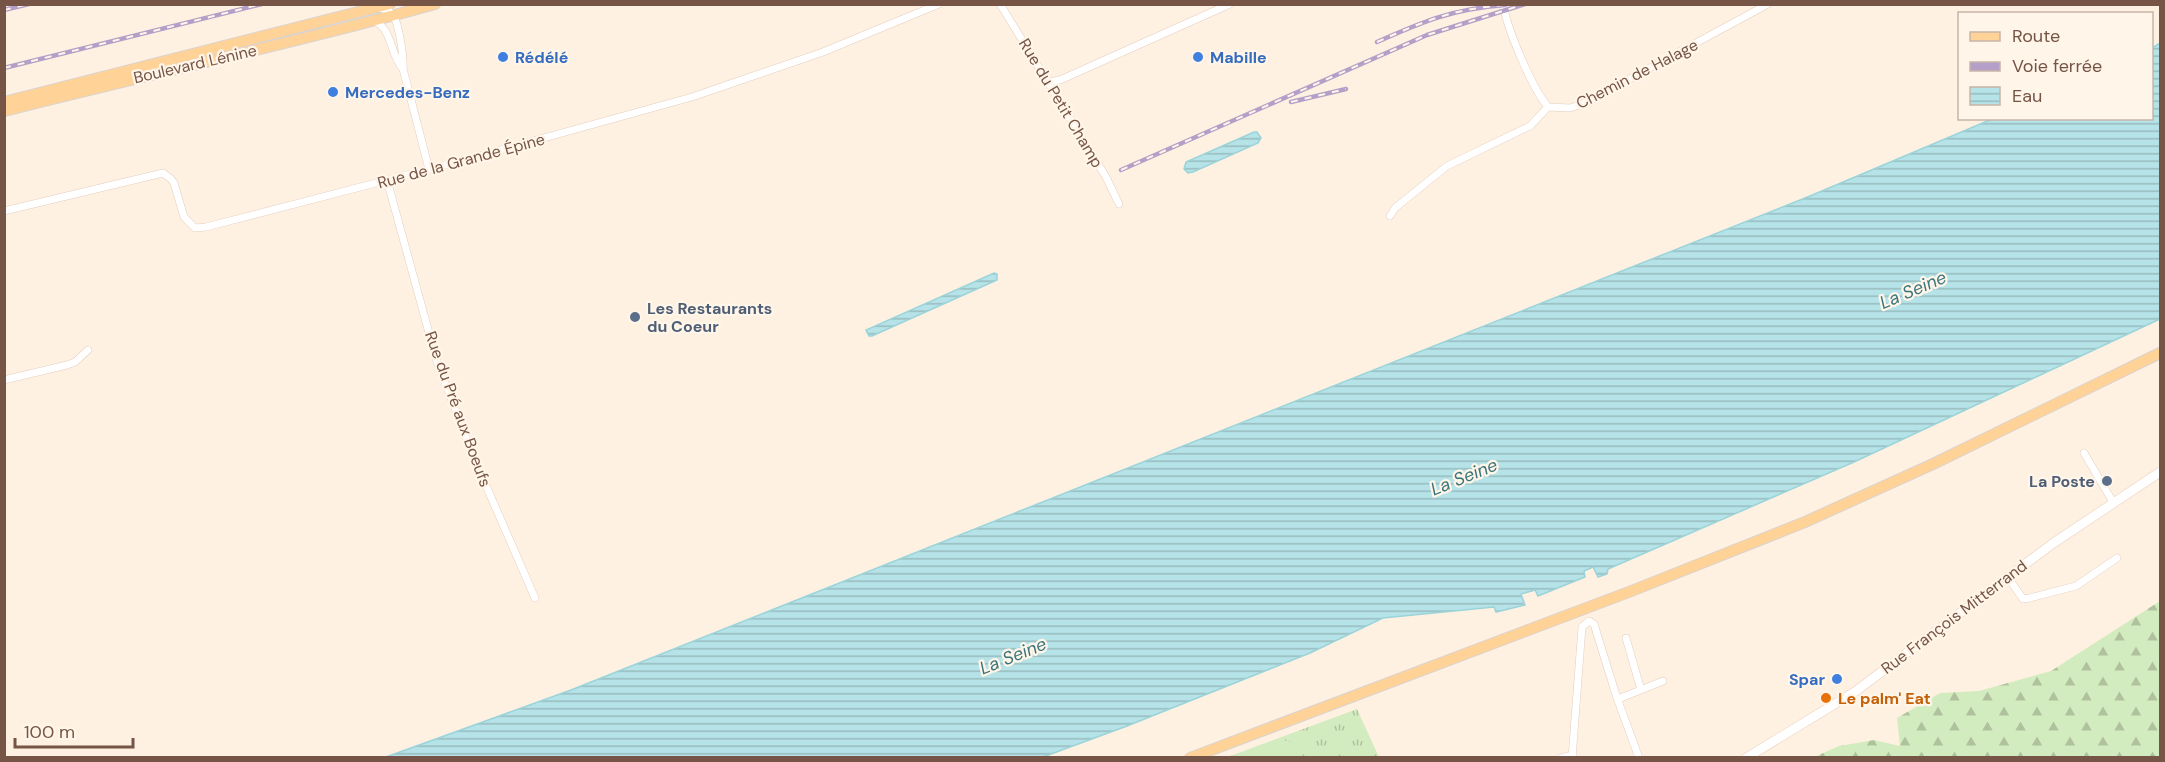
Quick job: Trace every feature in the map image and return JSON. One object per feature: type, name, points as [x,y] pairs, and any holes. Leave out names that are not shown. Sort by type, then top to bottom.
[{"type":"main road","name":"Boulevard Lénine","points":[[4,111],[435,4]]},
{"type":"main road","name":"Boulevard Lénine","points":[[4,102],[377,7],[386,16]]},
{"type":"main road","points":[[1190,758],[1645,586],[1773,535],[1923,469],[2160,353]]},
{"type":"street","points":[[386,16],[396,4]]},
{"type":"street","name":"Rue de la Grande Épine","points":[[4,211],[163,173],[174,183],[188,222],[195,228],[199,228],[429,169],[716,90],[846,43],[939,4]]},
{"type":"street","name":"Rue du Petit Champ","points":[[1000,4],[1106,177],[1119,204]]},
{"type":"street","points":[[1390,216],[1395,208],[1447,166],[1530,126],[1548,107],[1538,94],[1507,23],[1503,4]]},
{"type":"street","name":"Chemin de Halage","points":[[1548,107],[1570,108],[1585,103],[1768,4]]},
{"type":"street","points":[[1048,82],[1060,80],[1226,6]]},
{"type":"street","points":[[386,16],[404,61],[404,69],[429,169]]},
{"type":"street","points":[[386,16],[397,63],[404,69]]},
{"type":"street","name":"Rue du Pré aux Boeufs","points":[[387,180],[438,362],[473,456],[535,598]]},
{"type":"street","points":[[4,380],[67,365],[75,362],[88,350]]},
{"type":"street","points":[[2084,453],[2113,502]]},
{"type":"street","name":"Rue François Mitterrand","points":[[1746,758],[1856,692],[2007,576],[2160,472]]},
{"type":"street","points":[[2007,576],[2023,599],[2030,598],[2076,586],[2117,558]]},
{"type":"street","points":[[1561,758],[1572,756],[1582,627],[1589,621],[1594,624],[1639,758]]},
{"type":"street","points":[[1626,638],[1641,690]]},
{"type":"street","points":[[1618,699],[1663,681]]},
{"type":"green space","points":[[2160,601],[2160,757],[1814,757],[1839,746],[1874,740],[1900,746],[1897,718],[1940,693],[1979,691],[2051,671]]},
{"type":"green space","points":[[1357,709],[1379,757],[1225,758]]},
{"type":"green space","points":[[1281,740],[1293,742],[1302,757],[1258,757],[1256,750]]},
{"type":"water","name":"La Seine","points":[[2160,43],[2160,319],[1854,462],[1608,569],[1607,574],[1598,577],[1593,567],[1584,571],[1585,577],[1538,596],[1535,590],[1521,594],[1525,605],[1496,612],[1494,607],[1383,618],[1310,653],[1043,757],[386,757],[571,690],[1810,196],[1990,120],[2153,120],[2153,47]]},
{"type":"water","points":[[1257,132],[1261,138],[1258,143],[1193,172],[1188,173],[1184,169],[1186,162]]},
{"type":"water","points":[[994,273],[997,274],[997,280],[872,336],[869,336],[866,330]]},
{"type":"railway","points":[[4,10],[29,4]]},
{"type":"railway","points":[[4,68],[262,4]]},
{"type":"railway","points":[[1121,170],[1427,35],[1525,4]]},
{"type":"railway","points":[[1377,42],[1439,17],[1505,5]]},
{"type":"railway","points":[[1291,102],[1346,89]]},
{"type":"place","name":"Rédélé","points":[[503,57]]},
{"type":"place","name":"Mabille","points":[[1198,57]]},
{"type":"place","name":"Mercedes-Benz","points":[[333,92]]},
{"type":"place","name":"Les Restaurants du Coeur","points":[[635,317]]},
{"type":"place","name":"La Poste","points":[[2107,481]]},
{"type":"place","name":"Spar","points":[[1837,679]]},
{"type":"place","name":"Le palm' Eat","points":[[1826,698]]}]
